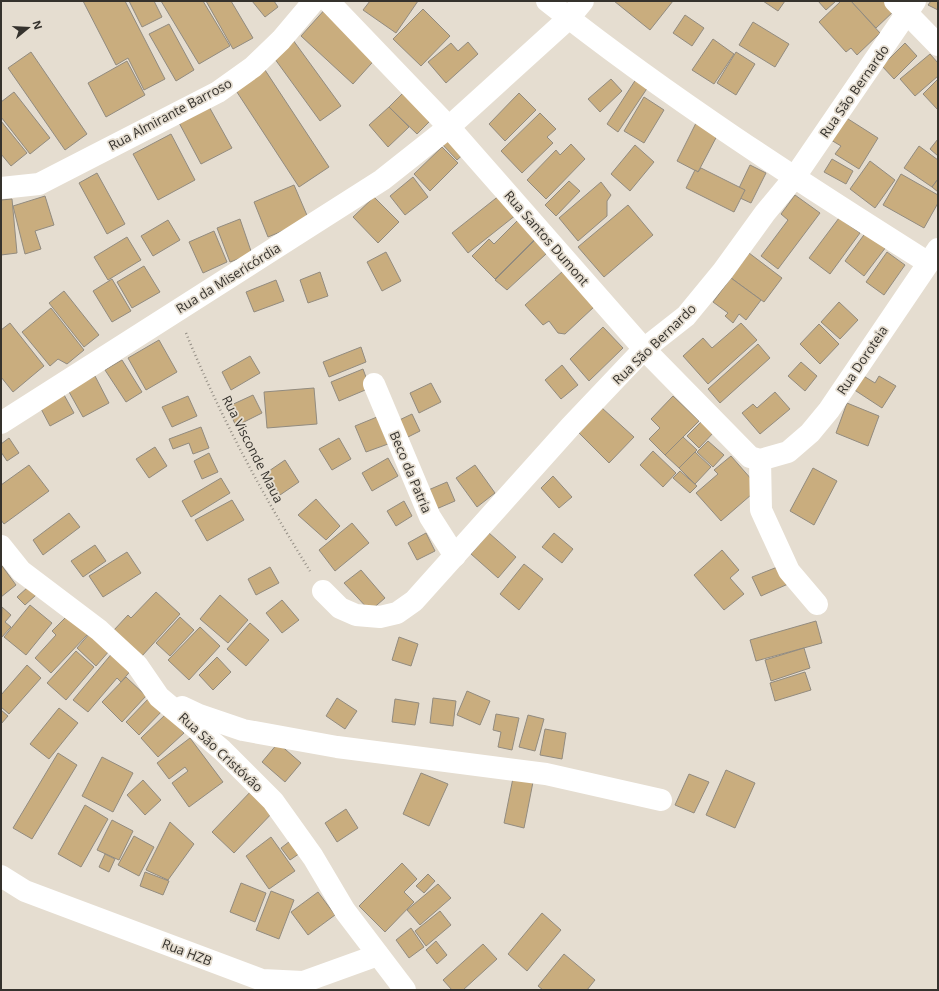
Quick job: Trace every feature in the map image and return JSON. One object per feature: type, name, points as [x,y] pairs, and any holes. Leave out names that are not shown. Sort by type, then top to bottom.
[{"type":"street","name":"Rua Almirante Barroso","points":[[1,188],[39,184],[218,92],[253,67],[281,40],[314,1]]},
{"type":"street","name":"Rua Santos Dumont","points":[[328,1],[449,127],[644,349],[750,457],[766,458]]},
{"type":"street","points":[[547,1],[678,100],[794,178],[933,255]]},
{"type":"street","points":[[449,127],[569,18],[583,1]]},
{"type":"street","points":[[906,5],[938,45]]},
{"type":"street","name":"Rua São Bernardo","points":[[323,591],[340,608],[356,615],[380,617],[398,613],[414,601],[570,427],[644,349],[686,316],[723,271],[794,178],[906,5]]},
{"type":"street","name":"Rua da Misericórdia","points":[[1,423],[382,180],[449,127]]},
{"type":"street","name":"Rua Doroteia","points":[[766,458],[788,452],[810,432],[829,410],[933,255]]},
{"type":"street","name":"Beco da Patria","points":[[374,384],[430,517],[455,556]]},
{"type":"street","points":[[766,458],[761,510],[790,571],[817,604]]},
{"type":"street","name":"Rua São Cristóvão","points":[[1,546],[21,571],[99,630],[137,665],[160,697],[222,750],[273,801],[314,857],[345,910],[405,990]]},
{"type":"street","points":[[160,697],[199,715],[243,730],[337,747],[546,774],[661,800]]},
{"type":"street","name":"Rua HZB","points":[[1,876],[25,891],[262,980],[321,983],[378,956]]},
{"type":"path","name":"Rua Visconde Maua","points":[[176,310],[233,435],[282,526],[323,591]]},
{"type":"building","points":[[83,1],[125,1],[165,79],[144,90],[128,58],[116,65]]},
{"type":"building","points":[[129,1],[154,1],[162,17],[142,27]]},
{"type":"building","points":[[161,1],[203,1],[230,46],[199,64]]},
{"type":"building","points":[[206,1],[231,1],[253,38],[233,49]]},
{"type":"building","points":[[252,1],[274,1],[278,7],[265,17]]},
{"type":"building","points":[[370,1],[418,1],[396,33],[363,10]]},
{"type":"building","points":[[614,1],[673,1],[650,30]]},
{"type":"building","points":[[763,1],[785,1],[778,11]]},
{"type":"building","points":[[818,1],[836,1],[826,10]]},
{"type":"building","points":[[841,1],[851,1],[880,33],[857,55],[851,48],[846,52],[819,22]]},
{"type":"building","points":[[851,1],[887,1],[895,10],[876,28]]},
{"type":"building","points":[[931,1],[938,1],[938,10],[928,5]]},
{"type":"building","points":[[327,7],[379,55],[353,84],[301,36]]},
{"type":"building","points":[[423,9],[450,36],[421,66],[393,39]]},
{"type":"building","points":[[685,15],[704,28],[692,46],[673,33]]},
{"type":"building","points":[[753,22],[789,44],[775,67],[739,45]]},
{"type":"building","points":[[169,24],[194,70],[176,81],[149,34]]},
{"type":"building","points":[[713,39],[734,54],[714,84],[692,70]]},
{"type":"building","points":[[293,40],[341,106],[320,121],[272,55]]},
{"type":"building","points":[[468,42],[478,54],[446,83],[428,62],[451,43],[458,51]]},
{"type":"building","points":[[905,43],[917,56],[894,79],[882,66]]},
{"type":"building","points":[[31,52],[87,134],[65,150],[8,68]]},
{"type":"building","points":[[736,52],[755,64],[736,95],[717,83]]},
{"type":"building","points":[[930,54],[938,63],[938,76],[915,96],[900,79]]},
{"type":"building","points":[[127,61],[145,95],[106,117],[88,83]]},
{"type":"building","points":[[263,67],[329,167],[299,187],[233,86]]},
{"type":"building","points":[[638,76],[650,84],[618,132],[607,124]]},
{"type":"building","points":[[611,79],[622,91],[600,112],[588,99]]},
{"type":"building","points":[[938,79],[938,110],[923,94]]},
{"type":"building","points":[[409,87],[436,115],[417,134],[389,107]]},
{"type":"building","points":[[14,92],[50,138],[30,154],[1,117],[1,102]]},
{"type":"building","points":[[519,93],[536,110],[505,141],[489,124]]},
{"type":"building","points":[[644,97],[664,110],[644,143],[624,131]]},
{"type":"building","points":[[207,103],[232,148],[201,164],[177,119]]},
{"type":"building","points":[[389,107],[409,127],[388,147],[369,125]]},
{"type":"building","points":[[540,113],[556,129],[547,137],[553,143],[522,173],[501,151]]},
{"type":"building","points":[[845,117],[878,138],[859,169],[835,154],[841,146],[831,140]]},
{"type":"building","points":[[1,121],[27,153],[11,166],[1,154]]},
{"type":"building","points":[[696,123],[718,134],[698,172],[677,161]]},
{"type":"building","points":[[171,134],[195,180],[158,200],[133,154]]},
{"type":"building","points":[[451,134],[467,151],[457,160],[441,143]]},
{"type":"building","points":[[938,139],[938,156],[930,149]]},
{"type":"building","points":[[571,144],[585,159],[546,199],[527,180],[556,150],[560,155]]},
{"type":"building","points":[[635,145],[654,162],[630,191],[611,174]]},
{"type":"building","points":[[919,146],[938,160],[938,179],[932,187],[904,168]]},
{"type":"building","points":[[442,147],[458,163],[430,191],[414,174]]},
{"type":"building","points":[[832,159],[853,171],[846,184],[824,172]]},
{"type":"building","points":[[870,161],[895,180],[875,208],[850,189]]},
{"type":"building","points":[[750,165],[766,173],[751,203],[740,198],[745,190],[739,188]]},
{"type":"building","points":[[701,168],[745,190],[734,212],[686,188],[695,170],[698,172]]},
{"type":"building","points":[[97,173],[125,224],[107,234],[79,183]]},
{"type":"building","points":[[901,174],[938,195],[938,203],[924,228],[883,205]]},
{"type":"building","points":[[413,177],[428,197],[405,215],[390,196]]},
{"type":"building","points":[[938,179],[938,192],[932,187]]},
{"type":"building","points":[[569,181],[580,191],[556,216],[545,205]]},
{"type":"building","points":[[601,182],[611,195],[607,201],[607,216],[578,241],[559,218]]},
{"type":"building","points":[[294,185],[309,220],[268,237],[254,202]]},
{"type":"building","points":[[500,195],[516,215],[468,253],[452,233]]},
{"type":"building","points":[[795,195],[820,213],[778,269],[761,256],[788,220],[781,214]]},
{"type":"building","points":[[45,196],[54,225],[35,231],[41,249],[25,254],[13,206]]},
{"type":"building","points":[[374,197],[399,222],[378,243],[353,217]]},
{"type":"building","points":[[12,199],[17,253],[1,255],[1,200]]},
{"type":"building","points":[[628,205],[653,235],[604,277],[578,247]]},
{"type":"building","points":[[839,218],[860,233],[830,274],[809,258]]},
{"type":"building","points":[[240,219],[252,254],[230,262],[217,228]]},
{"type":"building","points":[[519,219],[537,237],[495,279],[472,256],[489,239],[494,244]]},
{"type":"building","points":[[168,220],[180,240],[153,256],[141,236]]},
{"type":"building","points":[[214,231],[227,262],[203,273],[189,242]]},
{"type":"building","points":[[866,232],[886,247],[864,276],[845,261]]},
{"type":"building","points":[[127,237],[141,260],[108,280],[94,257]]},
{"type":"building","points":[[535,240],[546,254],[507,290],[495,280]]},
{"type":"building","points":[[386,252],[401,281],[382,291],[367,262]]},
{"type":"building","points":[[887,252],[905,265],[884,295],[866,282]]},
{"type":"building","points":[[749,253],[782,278],[764,302],[731,278]]},
{"type":"building","points":[[144,266],[160,292],[132,308],[117,282]]},
{"type":"building","points":[[563,271],[595,306],[565,334],[558,333],[549,321],[543,325],[525,305]]},
{"type":"building","points":[[320,272],[328,296],[308,303],[300,280]]},
{"type":"building","points":[[731,278],[761,300],[746,320],[739,314],[733,323],[725,316],[728,313],[713,302]]},
{"type":"building","points":[[112,279],[131,311],[112,322],[93,291]]},
{"type":"building","points":[[276,280],[284,301],[254,312],[246,292]]},
{"type":"building","points":[[64,291],[99,335],[84,347],[49,303]]},
{"type":"building","points":[[839,302],[858,320],[840,339],[821,322]]},
{"type":"building","points":[[51,308],[84,350],[67,364],[58,359],[50,366],[22,332]]},
{"type":"building","points":[[10,323],[44,366],[13,392],[1,377],[1,330]]},
{"type":"building","points":[[741,323],[757,340],[708,384],[683,356],[703,338],[712,348]]},
{"type":"building","points":[[819,324],[839,344],[820,364],[800,344]]},
{"type":"building","points":[[603,327],[623,348],[589,381],[570,359]]},
{"type":"building","points":[[159,340],[177,372],[146,390],[128,358]]},
{"type":"building","points":[[758,344],[770,358],[720,403],[708,389]]},
{"type":"building","points":[[361,347],[366,362],[329,377],[323,362]]},
{"type":"building","points":[[250,356],[260,373],[231,390],[222,372]]},
{"type":"building","points":[[122,360],[142,392],[126,402],[105,370]]},
{"type":"building","points":[[801,362],[817,376],[805,391],[788,376]]},
{"type":"building","points":[[562,365],[578,385],[561,399],[545,380]]},
{"type":"building","points":[[363,369],[370,388],[339,401],[331,382]]},
{"type":"building","points":[[862,375],[875,383],[879,376],[896,386],[882,408],[853,389]]},
{"type":"building","points":[[95,376],[109,403],[83,417],[68,390]]},
{"type":"building","points":[[431,383],[441,402],[419,413],[410,393]]},
{"type":"building","points":[[314,388],[317,424],[267,428],[264,392]]},
{"type":"building","points":[[775,392],[790,409],[760,434],[742,413],[753,404],[757,408]]},
{"type":"building","points":[[63,393],[74,413],[50,426],[39,405]]},
{"type":"building","points":[[253,395],[262,413],[236,426],[227,407]]},
{"type":"building","points":[[188,396],[197,416],[172,427],[162,407]]},
{"type":"building","points":[[673,396],[699,421],[665,455],[649,439],[660,428],[651,419]]},
{"type":"building","points":[[847,403],[879,416],[868,446],[836,433]]},
{"type":"building","points":[[602,408],[634,437],[609,463],[579,433]]},
{"type":"building","points":[[412,414],[420,431],[402,440],[393,423]]},
{"type":"building","points":[[377,417],[388,444],[366,452],[355,426]]},
{"type":"building","points":[[702,421],[714,432],[699,448],[687,436]]},
{"type":"building","points":[[201,427],[209,448],[193,454],[189,443],[173,449],[169,439]]},
{"type":"building","points":[[683,437],[697,450],[679,468],[665,455]]},
{"type":"building","points":[[9,438],[19,453],[7,461],[1,452],[1,444]]},
{"type":"building","points":[[339,438],[351,459],[332,470],[319,449]]},
{"type":"building","points":[[708,441],[724,455],[713,467],[697,452]]},
{"type":"building","points":[[155,447],[167,466],[149,478],[136,459]]},
{"type":"building","points":[[653,451],[676,473],[663,487],[640,465]]},
{"type":"building","points":[[695,452],[711,467],[695,484],[679,468]]},
{"type":"building","points":[[209,453],[218,472],[202,479],[194,461]]},
{"type":"building","points":[[731,456],[759,488],[721,521],[696,493],[718,474],[714,470]]},
{"type":"building","points":[[388,458],[398,476],[372,491],[362,473]]},
{"type":"building","points":[[285,460],[299,482],[280,495],[266,473]]},
{"type":"building","points":[[29,465],[49,491],[4,524],[1,520],[1,485]]},
{"type":"building","points":[[475,465],[495,493],[477,507],[456,478]]},
{"type":"building","points":[[813,468],[837,481],[814,525],[790,511]]},
{"type":"building","points":[[680,471],[697,486],[690,493],[673,478]]},
{"type":"building","points":[[553,476],[572,497],[559,508],[541,488]]},
{"type":"building","points":[[221,478],[230,493],[191,517],[182,501]]},
{"type":"building","points":[[447,482],[455,501],[434,510],[426,491]]},
{"type":"building","points":[[316,499],[340,526],[326,540],[298,515]]},
{"type":"building","points":[[232,500],[244,520],[207,541],[195,520]]},
{"type":"building","points":[[404,501],[412,516],[396,526],[387,511]]},
{"type":"building","points":[[69,513],[80,527],[43,555],[33,540]]},
{"type":"building","points":[[352,523],[369,543],[335,571],[319,550]]},
{"type":"building","points":[[426,533],[435,551],[417,560],[408,543]]},
{"type":"building","points":[[489,533],[516,557],[498,578],[471,554]]},
{"type":"building","points":[[554,533],[573,549],[562,563],[542,547]]},
{"type":"building","points":[[95,545],[106,561],[83,577],[71,561]]},
{"type":"building","points":[[722,550],[739,570],[730,578],[744,594],[724,610],[694,575]]},
{"type":"building","points":[[127,552],[141,573],[103,597],[89,576]]},
{"type":"building","points":[[524,564],[543,579],[519,610],[500,594]]},
{"type":"building","points":[[2,566],[16,585],[1,597],[1,567]]},
{"type":"building","points":[[780,566],[788,584],[761,596],[752,577]]},
{"type":"building","points":[[270,567],[279,583],[256,595],[248,579]]},
{"type":"building","points":[[361,570],[385,598],[370,611],[344,583]]},
{"type":"building","points":[[28,587],[36,595],[25,605],[17,597]]},
{"type":"building","points":[[156,592],[180,614],[142,656],[114,630],[128,615],[131,618]]},
{"type":"building","points":[[220,595],[248,620],[228,643],[200,619]]},
{"type":"building","points":[[282,600],[299,620],[282,633],[266,613]]},
{"type":"building","points":[[30,605],[52,623],[26,655],[4,637]]},
{"type":"building","points":[[2,607],[11,615],[5,622],[11,627],[1,638]]},
{"type":"building","points":[[68,615],[88,634],[51,673],[35,658],[56,635],[52,631]]},
{"type":"building","points":[[180,617],[194,630],[170,656],[156,643]]},
{"type":"building","points":[[816,621],[822,643],[756,661],[750,640]]},
{"type":"building","points":[[250,623],[269,640],[246,666],[227,649]]},
{"type":"building","points":[[200,627],[220,646],[189,680],[168,660]]},
{"type":"building","points":[[90,633],[110,650],[96,666],[77,648]]},
{"type":"building","points":[[399,637],[418,644],[411,666],[392,660]]},
{"type":"building","points":[[804,648],[810,668],[771,681],[765,660]]},
{"type":"building","points":[[76,651],[94,667],[66,700],[47,683]]},
{"type":"building","points":[[114,651],[133,668],[121,682],[117,678],[88,712],[73,700]]},
{"type":"building","points":[[217,657],[231,672],[213,690],[199,675]]},
{"type":"building","points":[[27,665],[41,678],[9,714],[1,707],[1,695]]},
{"type":"building","points":[[805,672],[811,690],[775,701],[770,683]]},
{"type":"building","points":[[126,677],[146,696],[122,722],[102,702]]},
{"type":"building","points":[[467,691],[490,701],[480,725],[457,715]]},
{"type":"building","points":[[150,697],[163,710],[139,735],[126,722]]},
{"type":"building","points":[[337,698],[357,711],[345,729],[326,716]]},
{"type":"building","points":[[433,698],[456,701],[453,726],[430,723]]},
{"type":"building","points":[[395,699],[419,703],[415,725],[392,722]]},
{"type":"building","points":[[59,708],[78,723],[49,759],[30,744]]},
{"type":"building","points":[[1,710],[8,716],[1,724]]},
{"type":"building","points":[[166,714],[184,733],[158,757],[141,738]]},
{"type":"building","points":[[496,714],[519,718],[512,750],[498,747],[501,732],[493,730]]},
{"type":"building","points":[[528,715],[544,719],[535,751],[519,747]]},
{"type":"building","points":[[545,729],[566,733],[562,759],[540,755]]},
{"type":"building","points":[[190,738],[223,782],[189,807],[172,783],[188,771],[185,767],[169,779],[157,763]]},
{"type":"building","points":[[278,743],[301,763],[285,782],[262,762]]},
{"type":"building","points":[[58,753],[77,765],[32,839],[13,828]]},
{"type":"building","points":[[102,757],[133,773],[113,812],[82,796]]},
{"type":"building","points":[[726,770],[755,783],[735,828],[706,815]]},
{"type":"building","points":[[421,773],[448,784],[429,826],[403,814]]},
{"type":"building","points":[[689,774],[709,782],[694,813],[675,805]]},
{"type":"building","points":[[513,778],[533,782],[524,828],[504,823]]},
{"type":"building","points":[[143,780],[161,800],[145,815],[127,795]]},
{"type":"building","points":[[254,788],[276,809],[234,853],[212,832]]},
{"type":"building","points":[[85,805],[108,819],[81,867],[58,854]]},
{"type":"building","points":[[346,809],[358,828],[337,842],[325,823]]},
{"type":"building","points":[[112,820],[133,831],[119,860],[97,850]]},
{"type":"building","points":[[170,822],[194,844],[168,880],[146,870]]},
{"type":"building","points":[[134,836],[154,847],[139,876],[118,865]]},
{"type":"building","points":[[271,837],[295,871],[269,889],[246,856]]},
{"type":"building","points":[[294,838],[303,851],[290,860],[281,848]]},
{"type":"building","points":[[105,854],[115,859],[109,872],[99,867]]},
{"type":"building","points":[[402,863],[417,879],[404,892],[414,902],[385,932],[359,906]]},
{"type":"building","points":[[145,872],[169,881],[163,895],[140,886]]},
{"type":"building","points":[[428,874],[435,881],[424,893],[416,886]]},
{"type":"building","points":[[241,883],[266,893],[255,922],[230,912]]},
{"type":"building","points":[[438,884],[451,898],[420,925],[407,910]]},
{"type":"building","points":[[271,891],[294,900],[279,939],[256,930]]},
{"type":"building","points":[[318,892],[335,915],[308,935],[291,912]]},
{"type":"building","points":[[440,911],[451,925],[426,946],[415,931]]},
{"type":"building","points":[[542,913],[561,930],[527,971],[508,954]]},
{"type":"building","points":[[411,928],[424,947],[409,958],[396,940]]},
{"type":"building","points":[[436,941],[447,955],[437,964],[426,950]]},
{"type":"building","points":[[483,944],[497,959],[463,990],[452,990],[443,980]]},
{"type":"building","points":[[564,954],[595,980],[587,990],[543,990],[538,986]]}]
